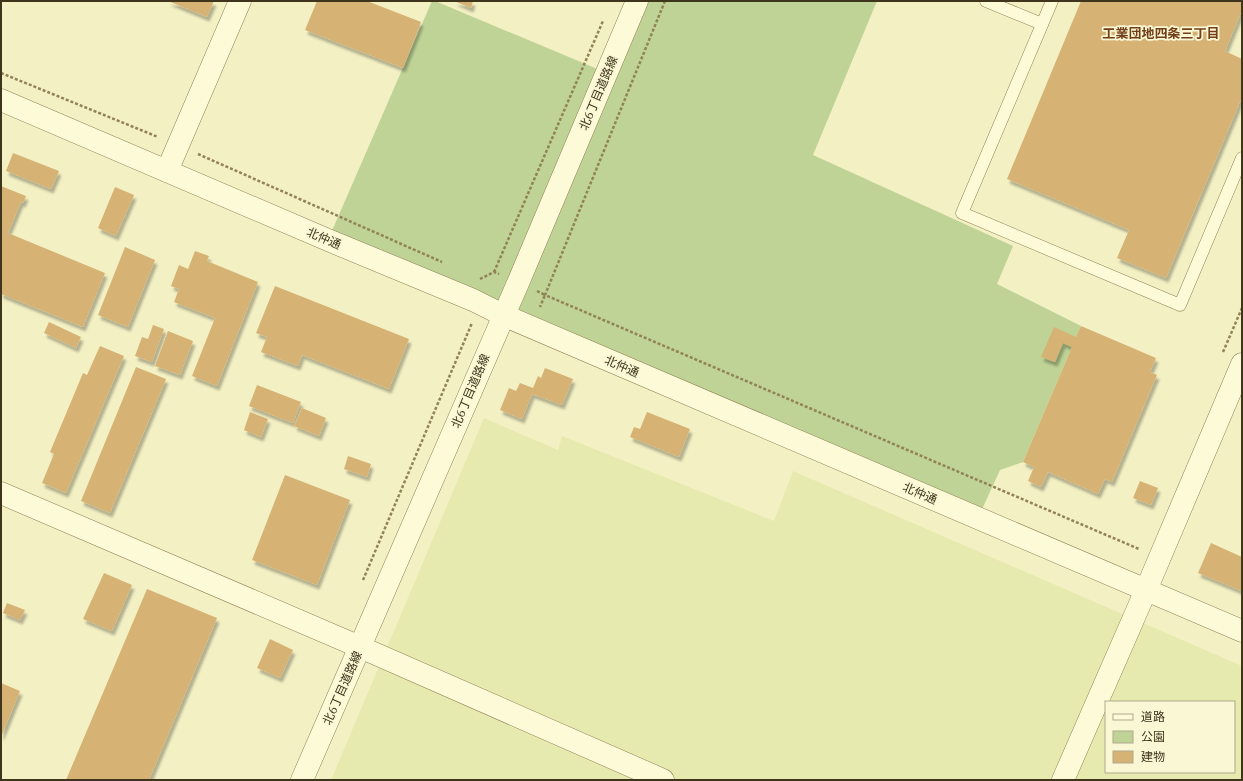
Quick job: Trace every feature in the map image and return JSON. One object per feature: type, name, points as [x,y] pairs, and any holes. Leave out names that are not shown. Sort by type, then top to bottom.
[{"type":"street","points":[[167,171],[240,1]]},
{"type":"street","name":"北6丁目道路線","points":[[302,780],[637,1]]},
{"type":"street","name":"北仲通","points":[[1,100],[473,300],[503,315],[1242,632]]},
{"type":"street","points":[[1063,780],[1242,364]]},
{"type":"street","points":[[1,493],[360,647],[663,780]]},
{"type":"lane","points":[[986,1],[1042,24]]},
{"type":"lane","points":[[1052,1],[962,213],[1180,305],[1242,158]]},
{"type":"path","points":[[665,1],[545,295],[1139,550],[1142,542]]},
{"type":"path","points":[[494,272],[605,16]]},
{"type":"path","points":[[1,74],[178,145],[445,263]]},
{"type":"path","points":[[474,276],[481,279]]},
{"type":"path","points":[[1220,359],[1242,308]]},
{"type":"path","points":[[362,583],[474,319]]},
{"type":"green space","points":[[432,1],[607,73],[637,1],[877,1],[813,155],[1013,246],[997,284],[1081,326],[1023,462],[1000,470],[978,518],[328,240]]},
{"type":"green space","points":[[484,418],[558,450],[562,436],[774,521],[793,471],[1242,666],[1242,780],[331,780]]},
{"type":"building","points":[[168,1],[214,1],[207,17]]},
{"type":"building","points":[[317,1],[367,1],[421,22],[403,68],[305,30]]},
{"type":"building","points":[[454,1],[473,1],[471,8]]},
{"type":"building","points":[[1081,1],[1242,1],[1242,10],[1225,51],[1242,59],[1242,97],[1166,278],[1117,258],[1129,230],[1007,179]]},
{"type":"building","points":[[13,153],[59,171],[51,189],[6,171]]},
{"type":"building","points":[[1,186],[26,196],[23,203],[21,202],[8,233],[105,273],[83,327],[1,294]]},
{"type":"building","points":[[115,187],[134,195],[116,236],[98,228]]},
{"type":"building","points":[[125,247],[155,260],[128,327],[98,315]]},
{"type":"building","points":[[195,251],[209,256],[207,261],[258,282],[217,386],[192,376],[215,318],[174,302],[179,289],[171,286],[179,265],[188,269]]},
{"type":"building","points":[[275,286],[409,339],[389,389],[302,355],[298,366],[261,352],[267,337],[256,333]]},
{"type":"building","points":[[49,322],[81,337],[76,348],[44,333]]},
{"type":"building","points":[[153,325],[164,329],[152,362],[135,356],[142,337],[148,339]]},
{"type":"building","points":[[1081,326],[1156,358],[1150,372],[1157,375],[1112,482],[1105,479],[1098,494],[1048,472],[1041,487],[1028,481],[1034,467],[1023,462],[1072,347],[1063,343],[1055,362],[1041,357],[1054,327],[1076,337]]},
{"type":"building","points":[[168,331],[193,341],[180,375],[155,366]]},
{"type":"building","points":[[100,346],[124,356],[66,493],[42,483],[54,454],[50,452],[83,373],[87,375]]},
{"type":"building","points":[[136,367],[166,379],[110,513],[81,501]]},
{"type":"building","points":[[545,368],[573,379],[562,405],[532,394],[522,419],[500,410],[509,388],[516,391],[520,383],[533,388],[538,376],[541,378]]},
{"type":"building","points":[[257,385],[301,402],[293,423],[249,406]]},
{"type":"building","points":[[302,408],[326,418],[319,436],[294,426]]},
{"type":"building","points":[[250,412],[268,419],[261,437],[244,430]]},
{"type":"building","points":[[647,412],[690,429],[679,457],[630,437],[634,427],[640,429]]},
{"type":"building","points":[[348,456],[371,464],[367,477],[344,469]]},
{"type":"building","points":[[285,475],[350,500],[317,585],[252,560]]},
{"type":"building","points":[[1140,481],[1158,488],[1151,505],[1133,498]]},
{"type":"building","points":[[1211,543],[1242,557],[1242,591],[1198,573]]},
{"type":"building","points":[[104,573],[132,585],[112,631],[83,619]]},
{"type":"building","points":[[147,589],[217,618],[149,780],[66,780]]},
{"type":"building","points":[[7,603],[25,610],[20,620],[3,613]]},
{"type":"building","points":[[270,639],[293,650],[280,678],[257,668]]},
{"type":"building","points":[[1,683],[20,691],[1,737]]},
{"type":"district","name":"工業団地四条三丁目","points":[[1161,33]]}]
